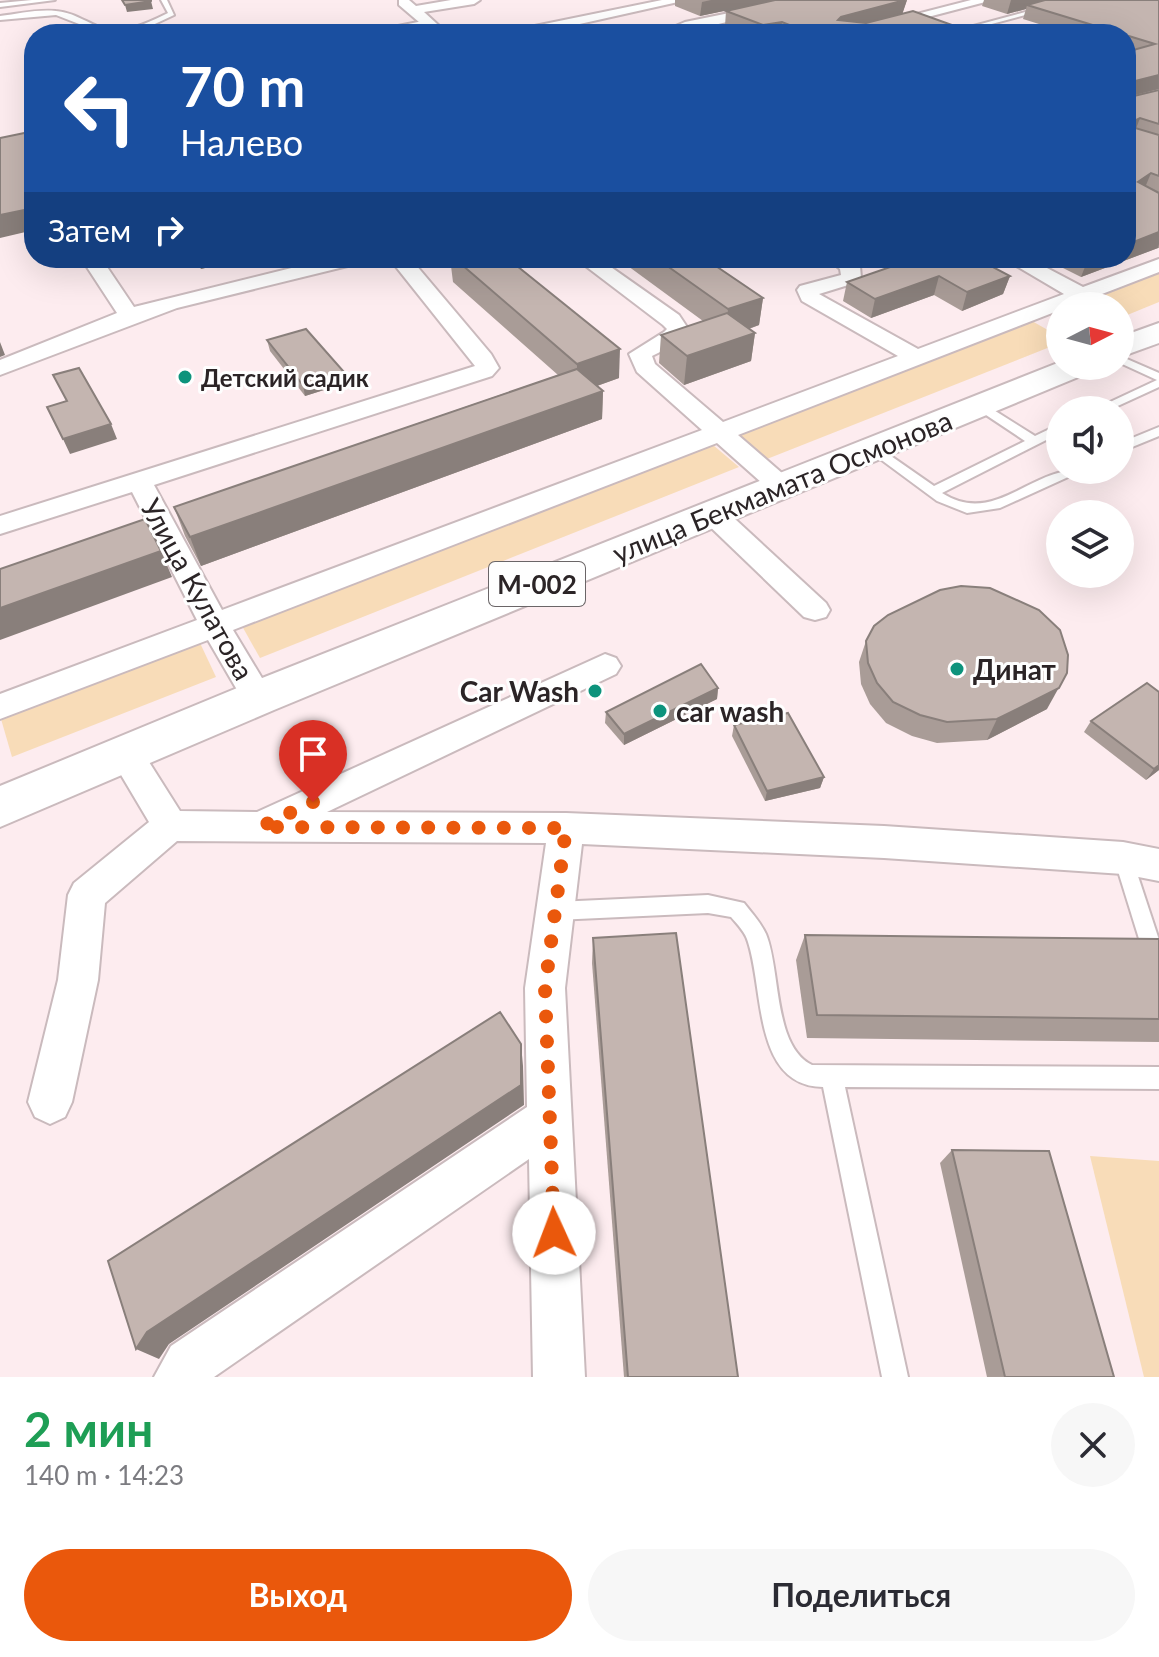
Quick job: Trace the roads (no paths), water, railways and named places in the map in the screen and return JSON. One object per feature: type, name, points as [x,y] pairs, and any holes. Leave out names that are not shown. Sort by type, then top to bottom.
[{"type":"highway","points":[[1134,342],[1159,332]]},
{"type":"highway","name":"улица Бекмамата Осмонова","points":[[0,807],[258,698],[1046,379]]},
{"type":"street","points":[[407,5],[474,0]]},
{"type":"street","points":[[568,24],[681,0]]},
{"type":"street","points":[[695,24],[812,0]]},
{"type":"street","points":[[905,24],[987,0]]},
{"type":"street","points":[[407,5],[429,24]]},
{"type":"street","points":[[1082,292],[1159,265]]},
{"type":"street","points":[[98,268],[129,316]]},
{"type":"street","points":[[0,368],[129,316],[291,268]]},
{"type":"street","points":[[0,525],[484,371],[487,368],[483,359],[407,268]]},
{"type":"street","points":[[599,268],[671,320],[678,330],[672,337],[640,354],[645,367],[781,486]]},
{"type":"street","points":[[850,268],[851,278],[807,290],[809,297],[914,356]]},
{"type":"street","points":[[1032,268],[1077,292]]},
{"type":"street","points":[[0,707],[1046,306]]},
{"type":"street","points":[[1033,311],[1046,318]]},
{"type":"street","name":"Улица Кулатова","points":[[139,481],[215,626],[258,698]]},
{"type":"street","points":[[712,513],[815,610]]},
{"type":"street","points":[[260,827],[605,666]]},
{"type":"street","points":[[125,753],[170,826]]},
{"type":"street","points":[[50,1102],[78,980],[87,895],[170,826],[566,828],[884,842],[1123,858],[1159,865]]},
{"type":"street","points":[[559,1377],[545,988],[566,828]]},
{"type":"street","points":[[180,1377],[189,1364],[550,1118]]},
{"type":"lane","points":[[0,5],[52,0]]},
{"type":"lane","points":[[153,24],[172,14],[164,0]]},
{"type":"lane","points":[[985,24],[1078,0]]},
{"type":"lane","points":[[0,18],[53,12],[89,24]]},
{"type":"lane","points":[[411,24],[426,21]]},
{"type":"lane","points":[[1134,367],[1159,380]]},
{"type":"lane","points":[[1127,396],[1159,380]]},
{"type":"lane","points":[[981,406],[1033,440]]},
{"type":"lane","points":[[1134,442],[1159,431]]},
{"type":"lane","points":[[933,492],[1046,434]]},
{"type":"lane","points":[[874,450],[950,504],[975,510],[1046,482]]},
{"type":"lane","points":[[1123,858],[1159,971]]},
{"type":"lane","points":[[554,911],[708,904],[737,909],[757,936],[781,1052],[797,1069],[811,1076],[1159,1078]]},
{"type":"lane","points":[[832,1076],[895,1377]]},
{"type":"place","name":"Детский садик","points":[[185,377]]},
{"type":"place","name":"Динат","points":[[957,669]]},
{"type":"place","name":"Car Wash","points":[[595,691]]},
{"type":"place","name":"car wash","points":[[660,711]]}]
